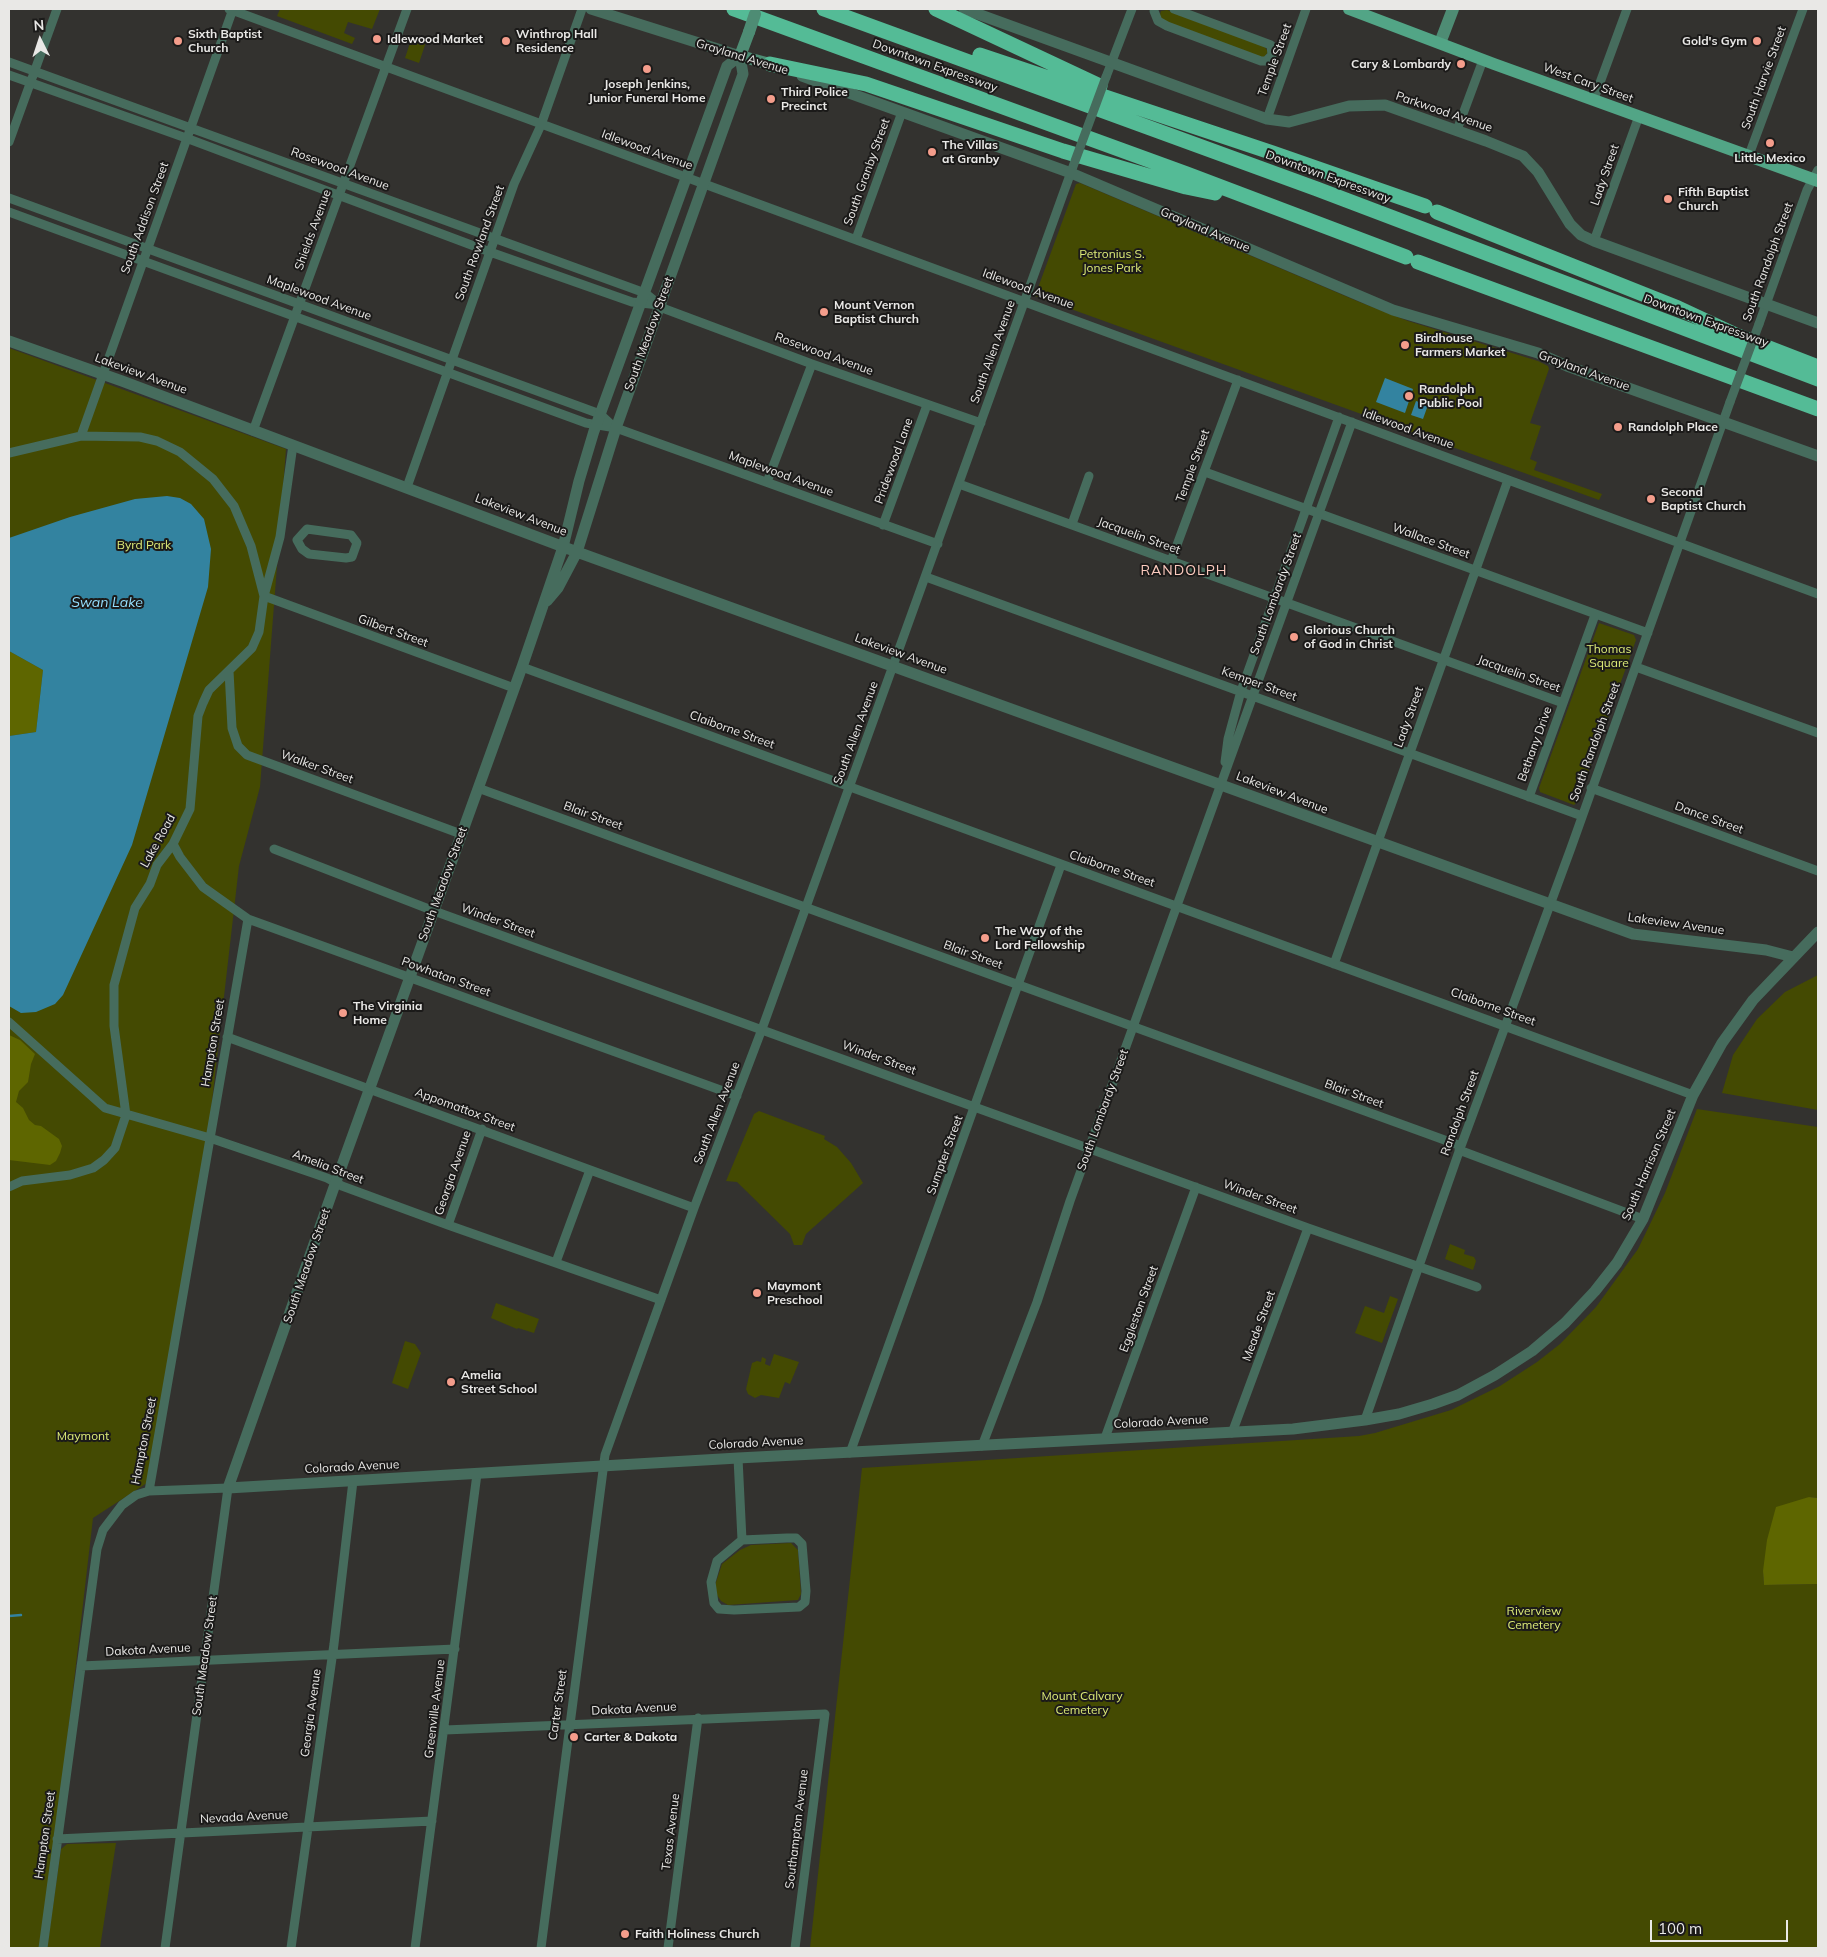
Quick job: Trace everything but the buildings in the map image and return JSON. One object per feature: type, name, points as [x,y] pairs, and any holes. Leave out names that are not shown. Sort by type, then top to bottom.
[{"type":"highway","name":"Downtown Expressway","points":[[734,9],[1818,409]]},
{"type":"highway","name":"Downtown Expressway","points":[[824,9],[1317,188],[1818,379]]},
{"type":"highway","points":[[936,9],[1086,80],[1205,130]]},
{"type":"highway","points":[[844,16],[918,34],[1205,130],[1431,209],[1678,308],[1818,358]]},
{"type":"highway","points":[[770,64],[866,84],[1063,151],[1186,187],[1254,200]]},
{"type":"highway","points":[[1678,308],[1738,336],[1818,367]]},
{"type":"main road","name":"South Meadow Street","points":[[740,56],[757,9]]},
{"type":"main road","name":"West Cary Street","points":[[1349,9],[1638,116],[1817,177]]},
{"type":"main road","points":[[1440,43],[1452,9]]},
{"type":"main road","name":"Grayland Avenue","points":[[740,56],[770,64]]},
{"type":"street","points":[[9,142],[57,9]]},
{"type":"street","name":"Idlewood Avenue","points":[[231,9],[541,125],[856,239],[1818,594]]},
{"type":"street","name":"South Addison Street","points":[[81,436],[231,9]]},
{"type":"street","name":"Shields Avenue","points":[[253,430],[407,9]]},
{"type":"street","name":"South Rowland Street","points":[[407,487],[514,184],[541,125],[582,9]]},
{"type":"street","name":"Grayland Avenue","points":[[591,9],[740,56]]},
{"type":"street","name":"Parkwood Avenue","points":[[964,9],[1266,119],[1289,122],[1349,106],[1369,104],[1385,105],[1457,130],[1523,156],[1538,172],[1570,224],[1581,235],[1594,242],[1818,323]]},
{"type":"street","name":"South Allen Avenue","points":[[603,1466],[605,1455],[694,1208],[762,1029],[1075,161],[1132,9]]},
{"type":"street","points":[[1174,9],[1271,45],[1272,55]]},
{"type":"street","name":"Temple Street","points":[[1266,119],[1306,9]]},
{"type":"street","points":[[1594,99],[1627,9]]},
{"type":"street","name":"South Harvie Street","points":[[1749,155],[1803,9]]},
{"type":"street","points":[[1153,10],[1158,21],[1167,26],[1261,61],[1266,60],[1272,55]]},
{"type":"street","points":[[1272,55],[1288,60]]},
{"type":"street","name":"South Meadow Street","points":[[165,1948],[228,1488],[522,667],[542,606],[563,547],[578,481],[600,414],[688,178],[727,66],[740,56],[744,74],[616,428],[577,552],[558,588],[542,606]]},
{"type":"street","points":[[1457,130],[1483,60]]},
{"type":"street","name":"Rosewood Avenue","points":[[9,62],[645,292],[660,305]]},
{"type":"street","name":"Grayland Avenue","points":[[770,64],[1071,173],[1393,310],[1538,354],[1818,456]]},
{"type":"street","name":"Rosewood Avenue","points":[[9,75],[186,138],[490,252],[640,304],[660,305],[812,364],[981,423]]},
{"type":"street","name":"South Granby Street","points":[[856,239],[902,112]]},
{"type":"street","name":"Lady Street","points":[[1594,242],[1638,116]]},
{"type":"street","name":"South Randolph Street","points":[[1582,816],[1807,190],[1817,177]]},
{"type":"street","name":"Maplewood Avenue","points":[[9,198],[600,414],[616,428]]},
{"type":"street","name":"Maplewood Avenue","points":[[9,212],[596,426],[616,428],[938,544]]},
{"type":"street","name":"Lakeview Avenue","points":[[9,341],[407,487],[563,547],[894,666],[1222,779],[1378,843],[1633,934],[1766,950],[1793,956]]},
{"type":"street","points":[[767,482],[812,364]]},
{"type":"street","name":"Temple Street","points":[[1171,561],[1238,380]]},
{"type":"street","name":"Pridewood Lane","points":[[884,525],[927,405]]},
{"type":"street","name":"South Lombardy Street","points":[[1222,779],[1228,739],[1241,691],[1340,418]]},
{"type":"street","name":"South Lombardy Street","points":[[982,1446],[1037,1302],[1089,1148],[1352,422]]},
{"type":"street","points":[[9,453],[81,436],[120,436],[157,441],[180,452],[197,464],[227,496],[241,520],[251,546],[264,596]]},
{"type":"street","name":"Lake Road","points":[[9,1187],[22,1181],[70,1175],[93,1168],[115,1148],[126,1115],[114,1026],[114,985],[135,908],[150,884],[157,865],[173,844],[190,809],[200,710],[209,690],[252,648],[259,632],[264,596],[280,537],[293,445]]},
{"type":"street","name":"Wallace Street","points":[[1205,472],[1648,633]]},
{"type":"street","points":[[1072,524],[1089,476]]},
{"type":"street","name":"Lady Street","points":[[1334,964],[1508,480]]},
{"type":"street","name":"Jacquelin Street","points":[[959,484],[1563,703]]},
{"type":"street","points":[[307,529],[351,534],[356,543],[352,557],[346,558],[308,554],[302,549],[297,540],[307,529]]},
{"type":"street","points":[[280,537],[297,540]]},
{"type":"street","name":"Kemper Street","points":[[926,577],[1582,816]]},
{"type":"street","name":"Gilbert Street","points":[[264,596],[514,688]]},
{"type":"street","name":"Bethany Drive","points":[[1529,796],[1595,614]]},
{"type":"street","name":"Claiborne Street","points":[[522,667],[1178,905],[1693,1095]]},
{"type":"street","points":[[1636,667],[1818,733]]},
{"type":"street","name":"Walker Street","points":[[229,671],[232,728],[238,746],[247,755],[461,834]]},
{"type":"street","name":"Blair Street","points":[[478,788],[1134,1026],[1460,1148],[1643,1219]]},
{"type":"street","name":"Dance Street","points":[[1591,788],[1818,871]]},
{"type":"street","name":"Randolph Street","points":[[1365,1420],[1460,1148],[1582,816]]},
{"type":"street","name":"Powhatan Street","points":[[173,844],[180,857],[203,887],[248,919],[737,1096]]},
{"type":"street","name":"Winder Street","points":[[274,849],[434,911],[1308,1228],[1477,1287]]},
{"type":"street","name":"Sumpter Street","points":[[850,1453],[1062,864]]},
{"type":"street","name":"Hampton Street","points":[[43,1948],[97,1549],[103,1530],[122,1505],[136,1495],[149,1491],[248,919]]},
{"type":"street","name":"South Harrison Street","points":[[1365,1420],[1399,1414],[1458,1394],[1495,1375],[1532,1351],[1565,1323],[1617,1263],[1643,1219],[1693,1095],[1734,1024],[1793,956],[1818,932]]},
{"type":"street","name":"Amelia Street","points":[[9,1022],[105,1108],[210,1138],[661,1300]]},
{"type":"street","name":"Appomattox Street","points":[[227,1036],[694,1208]]},
{"type":"street","name":"Georgia Avenue","points":[[448,1225],[482,1130]]},
{"type":"street","points":[[556,1262],[590,1170]]},
{"type":"street","name":"Eggleston Street","points":[[1105,1438],[1196,1187]]},
{"type":"street","name":"Meade Street","points":[[1232,1433],[1308,1228]]},
{"type":"street","name":"Colorado Avenue","points":[[149,1491],[1105,1438],[1232,1433],[1365,1420]]},
{"type":"street","points":[[738,1458],[742,1540]]},
{"type":"street","name":"Carter Street","points":[[541,1948],[568,1724],[603,1466]]},
{"type":"street","name":"Greenville Avenue","points":[[415,1948],[477,1474]]},
{"type":"street","name":"Georgia Avenue","points":[[291,1948],[332,1654],[353,1481]]},
{"type":"street","points":[[796,1538],[802,1544],[806,1591],[804,1602],[799,1606],[734,1610],[719,1609],[714,1603],[711,1582],[716,1561],[742,1540],[796,1538]]},
{"type":"street","name":"Dakota Avenue","points":[[81,1666],[455,1649]]},
{"type":"street","name":"Dakota Avenue","points":[[445,1730],[825,1714]]},
{"type":"street","name":"Southampton Avenue","points":[[794,1948],[825,1714]]},
{"type":"street","name":"Texas Avenue","points":[[668,1948],[698,1718]]},
{"type":"street","name":"Nevada Avenue","points":[[57,1838],[432,1821]]},
{"type":"green space","points":[[280,9],[380,9],[372,29],[348,22],[344,33],[355,38],[352,44],[277,16]]},
{"type":"green space","points":[[1167,10],[1263,44],[1268,52],[1264,57],[1261,57],[1161,21],[1161,11]]},
{"type":"green space","points":[[412,37],[426,42],[419,63],[405,58]]},
{"type":"green space","name":"Petronius S. Jones Park","points":[[1080,183],[1408,321],[1538,361],[1548,366],[1549,369],[1530,423],[1541,426],[1530,459],[1537,462],[1534,470],[1602,494],[1599,500],[1035,296],[1076,184]]},
{"type":"green space","name":"Byrd Park","points":[[9,348],[286,449],[260,787],[239,866],[208,1136],[150,1481],[93,1518],[43,1948],[9,1948]]},
{"type":"green space","name":"Thomas Square","points":[[1599,623],[1634,635],[1636,640],[1578,801],[1574,805],[1540,792],[1539,788]]},
{"type":"green space","points":[[9,651],[43,670],[36,732],[9,736]]},
{"type":"green space","points":[[1818,975],[1818,1110],[1722,1093],[1733,1055],[1757,1019],[1785,992]]},
{"type":"green space","points":[[9,1035],[20,1040],[35,1054],[28,1082],[19,1091],[16,1102],[23,1108],[29,1120],[59,1139],[62,1146],[60,1153],[56,1161],[50,1165],[9,1160]]},
{"type":"green space","points":[[1697,1109],[1818,1127],[1818,1498],[1809,1497],[1763,1571],[1764,1585],[1818,1584],[1818,1948],[810,1948],[862,1468],[1359,1436],[1451,1410],[1500,1386],[1537,1362],[1560,1344],[1596,1307],[1638,1249],[1665,1193]]},
{"type":"green space","points":[[759,1111],[825,1136],[824,1139],[837,1147],[851,1163],[863,1183],[806,1234],[802,1245],[794,1245],[790,1234],[737,1182],[726,1181],[754,1114]]},
{"type":"green space","points":[[1450,1244],[1465,1250],[1464,1254],[1474,1257],[1476,1261],[1473,1270],[1445,1259]]},
{"type":"green space","points":[[1390,1296],[1398,1299],[1382,1343],[1355,1333],[1365,1306],[1384,1313]]},
{"type":"green space","points":[[496,1303],[539,1319],[534,1333],[517,1329],[491,1318]]},
{"type":"green space","points":[[405,1341],[415,1344],[421,1353],[408,1389],[392,1383]]},
{"type":"green space","points":[[774,1354],[799,1362],[790,1384],[785,1382],[779,1398],[761,1395],[755,1398],[748,1394],[746,1389],[752,1363],[761,1362],[762,1357],[766,1359],[765,1364],[770,1366]]},
{"type":"green space","points":[[1809,1497],[1818,1498],[1818,1584],[1764,1585],[1763,1571],[1767,1540],[1776,1507]]},
{"type":"green space","points":[[791,1543],[798,1550],[801,1594],[798,1600],[728,1605],[721,1601],[717,1595],[715,1585],[722,1564],[740,1550],[751,1545]]},
{"type":"green space","points":[[116,1843],[100,1948],[47,1948],[61,1849],[67,1844]]},
{"type":"water","points":[[1385,378],[1413,389],[1405,413],[1376,402]]},
{"type":"water","points":[[1416,401],[1428,405],[1423,419],[1411,415]]},
{"type":"water","name":"Swan Lake","points":[[167,496],[180,498],[191,504],[204,519],[211,549],[208,587],[132,845],[63,995],[55,1004],[36,1012],[21,1013],[9,1006],[9,736],[36,732],[43,670],[9,651],[9,538],[70,517],[135,499]]},
{"type":"waterway","points":[[9,1616],[21,1615]]},
{"type":"place","name":"Idlewood Market","points":[[377,39]]},
{"type":"place","name":"Sixth Baptist Church","points":[[178,41]]},
{"type":"place","name":"Winthrop Hall Residence","points":[[506,41]]},
{"type":"place","name":"Gold's Gym","points":[[1757,41]]},
{"type":"place","name":"Cary & Lombardy","points":[[1461,64]]},
{"type":"place","name":"Joseph Jenkins, Junior Funeral Home","points":[[647,69]]},
{"type":"place","name":"Third Police Precinct","points":[[771,99]]},
{"type":"place","name":"Little Mexico","points":[[1770,143]]},
{"type":"place","name":"The Villas at Granby","points":[[932,152]]},
{"type":"place","name":"Fifth Baptist Church","points":[[1668,199]]},
{"type":"place","name":"Mount Vernon Baptist Church","points":[[824,312]]},
{"type":"place","name":"Birdhouse Farmers Market","points":[[1405,345]]},
{"type":"place","name":"Randolph Public Pool","points":[[1409,396]]},
{"type":"place","name":"Randolph Place","points":[[1618,427]]},
{"type":"place","name":"Second Baptist Church","points":[[1651,499]]},
{"type":"place","name":"Glorious Church of God in Christ","points":[[1294,637]]},
{"type":"place","name":"The Way of the Lord Fellowship","points":[[985,938]]},
{"type":"place","name":"The Virginia Home","points":[[343,1013]]},
{"type":"place","name":"Maymont Preschool","points":[[757,1293]]},
{"type":"place","name":"Amelia Street School","points":[[451,1382]]},
{"type":"place","name":"Carter & Dakota","points":[[574,1737]]},
{"type":"place","name":"Faith Holiness Church","points":[[625,1934]]},
{"type":"district","name":"RANDOLPH","points":[[1184,571]]},
{"type":"park label","name":"Maymont","points":[[83,1436]]},
{"type":"park label","name":"Riverview Cemetery","points":[[1534,1618]]},
{"type":"park label","name":"Mount Calvary Cemetery","points":[[1082,1703]]}]
